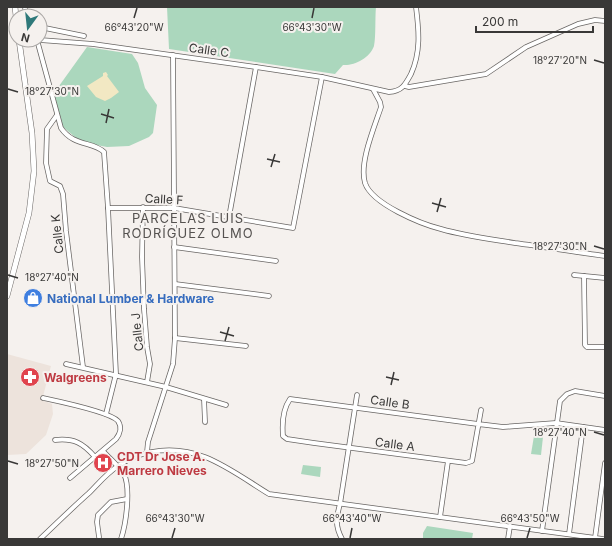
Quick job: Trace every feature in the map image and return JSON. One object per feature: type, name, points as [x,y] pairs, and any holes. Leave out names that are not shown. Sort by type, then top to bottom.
[{"type":"main road","points":[[7,296],[29,213],[34,181],[32,133],[21,48]]},
{"type":"street","points":[[405,86],[414,67],[419,49],[419,32],[416,7]]},
{"type":"street","name":"Calle C","points":[[48,41],[93,44],[256,67],[322,77],[373,89],[395,92],[405,86],[409,87],[486,74],[526,47],[578,24],[596,20],[605,21]]},
{"type":"street","points":[[48,29],[84,36]]},
{"type":"street","points":[[39,48],[61,128],[73,140],[100,149],[104,152],[116,374],[106,414]]},
{"type":"street","points":[[147,452],[148,442],[173,364],[175,338],[173,55]]},
{"type":"street","points":[[229,217],[256,67]]},
{"type":"street","name":"Calle F","points":[[108,208],[174,208],[293,228],[322,77]]},
{"type":"street","points":[[373,89],[381,107],[364,162],[363,174],[366,185],[371,194],[381,203],[415,220],[440,229],[472,236],[605,256]]},
{"type":"street","name":"Calle K","points":[[57,115],[47,128],[46,163],[50,181],[60,186],[63,194],[66,231],[83,367]]},
{"type":"street","name":"Calle J","points":[[143,208],[142,245],[144,309],[150,364],[147,382]]},
{"type":"street","points":[[174,247],[276,261]]},
{"type":"street","points":[[574,275],[605,278]]},
{"type":"street","points":[[584,276],[584,345],[587,347],[605,347]]},
{"type":"street","points":[[175,284],[269,296]]},
{"type":"street","points":[[175,338],[246,346]]},
{"type":"street","points":[[66,364],[116,374],[226,405]]},
{"type":"street","points":[[542,531],[560,400],[567,394],[575,391],[605,396]]},
{"type":"street","points":[[342,539],[337,530],[337,514],[340,504],[357,395]]},
{"type":"street","points":[[43,398],[106,414],[117,421],[120,430],[116,439],[70,478]]},
{"type":"street","points":[[204,399],[205,422]]},
{"type":"street","name":"Calle B","points":[[283,436],[282,428],[285,406],[290,399],[503,427],[556,423],[605,430]]},
{"type":"street","points":[[478,424],[481,410]]},
{"type":"street","name":"Calle A","points":[[283,436],[287,439],[466,463],[472,461],[478,424]]},
{"type":"street","points":[[569,534],[583,427]]},
{"type":"street","points":[[55,440],[65,439],[81,443],[95,458]]},
{"type":"street","points":[[40,539],[117,466],[134,456],[147,452],[166,450],[183,451],[200,456],[225,467],[269,494],[604,539]]},
{"type":"street","points":[[103,451],[124,475],[127,499],[126,517],[121,539]]},
{"type":"street","points":[[440,517],[448,461]]},
{"type":"street","points":[[595,538],[605,463]]},
{"type":"street","points":[[99,537],[97,522],[98,515],[111,502],[127,499]]},
{"type":"street","points":[[508,539],[510,526]]},
{"type":"shaded area","points":[[7,354],[51,366],[42,400],[52,404],[53,414],[46,435],[26,454],[7,455]]},
{"type":"green space","points":[[167,7],[376,7],[374,46],[365,58],[357,63],[343,65],[335,74],[169,49]]},
{"type":"green space","points":[[87,47],[132,54],[138,63],[145,88],[157,105],[153,133],[149,137],[129,146],[107,147],[81,142],[63,127],[54,93]]},
{"type":"green space","points":[[534,436],[543,437],[541,455],[531,454]]},
{"type":"green space","points":[[303,465],[321,467],[320,477],[301,474]]},
{"type":"green space","points":[[427,526],[473,533],[472,539],[423,539],[423,533]]},
{"type":"sand","points":[[106,72],[108,75],[107,76],[119,92],[105,101],[96,97],[87,86],[103,76],[103,73]]},
{"type":"place","name":"National Lumber & Hardware","points":[[33,298]]},
{"type":"place","name":"Walgreens","points":[[30,377]]},
{"type":"place","name":"CDT Dr Jose A. Marrero Nieves","points":[[103,463]]},
{"type":"district","name":"PARCELAS LUIS RODRÍGUEZ OLMO","points":[[188,226]]}]
